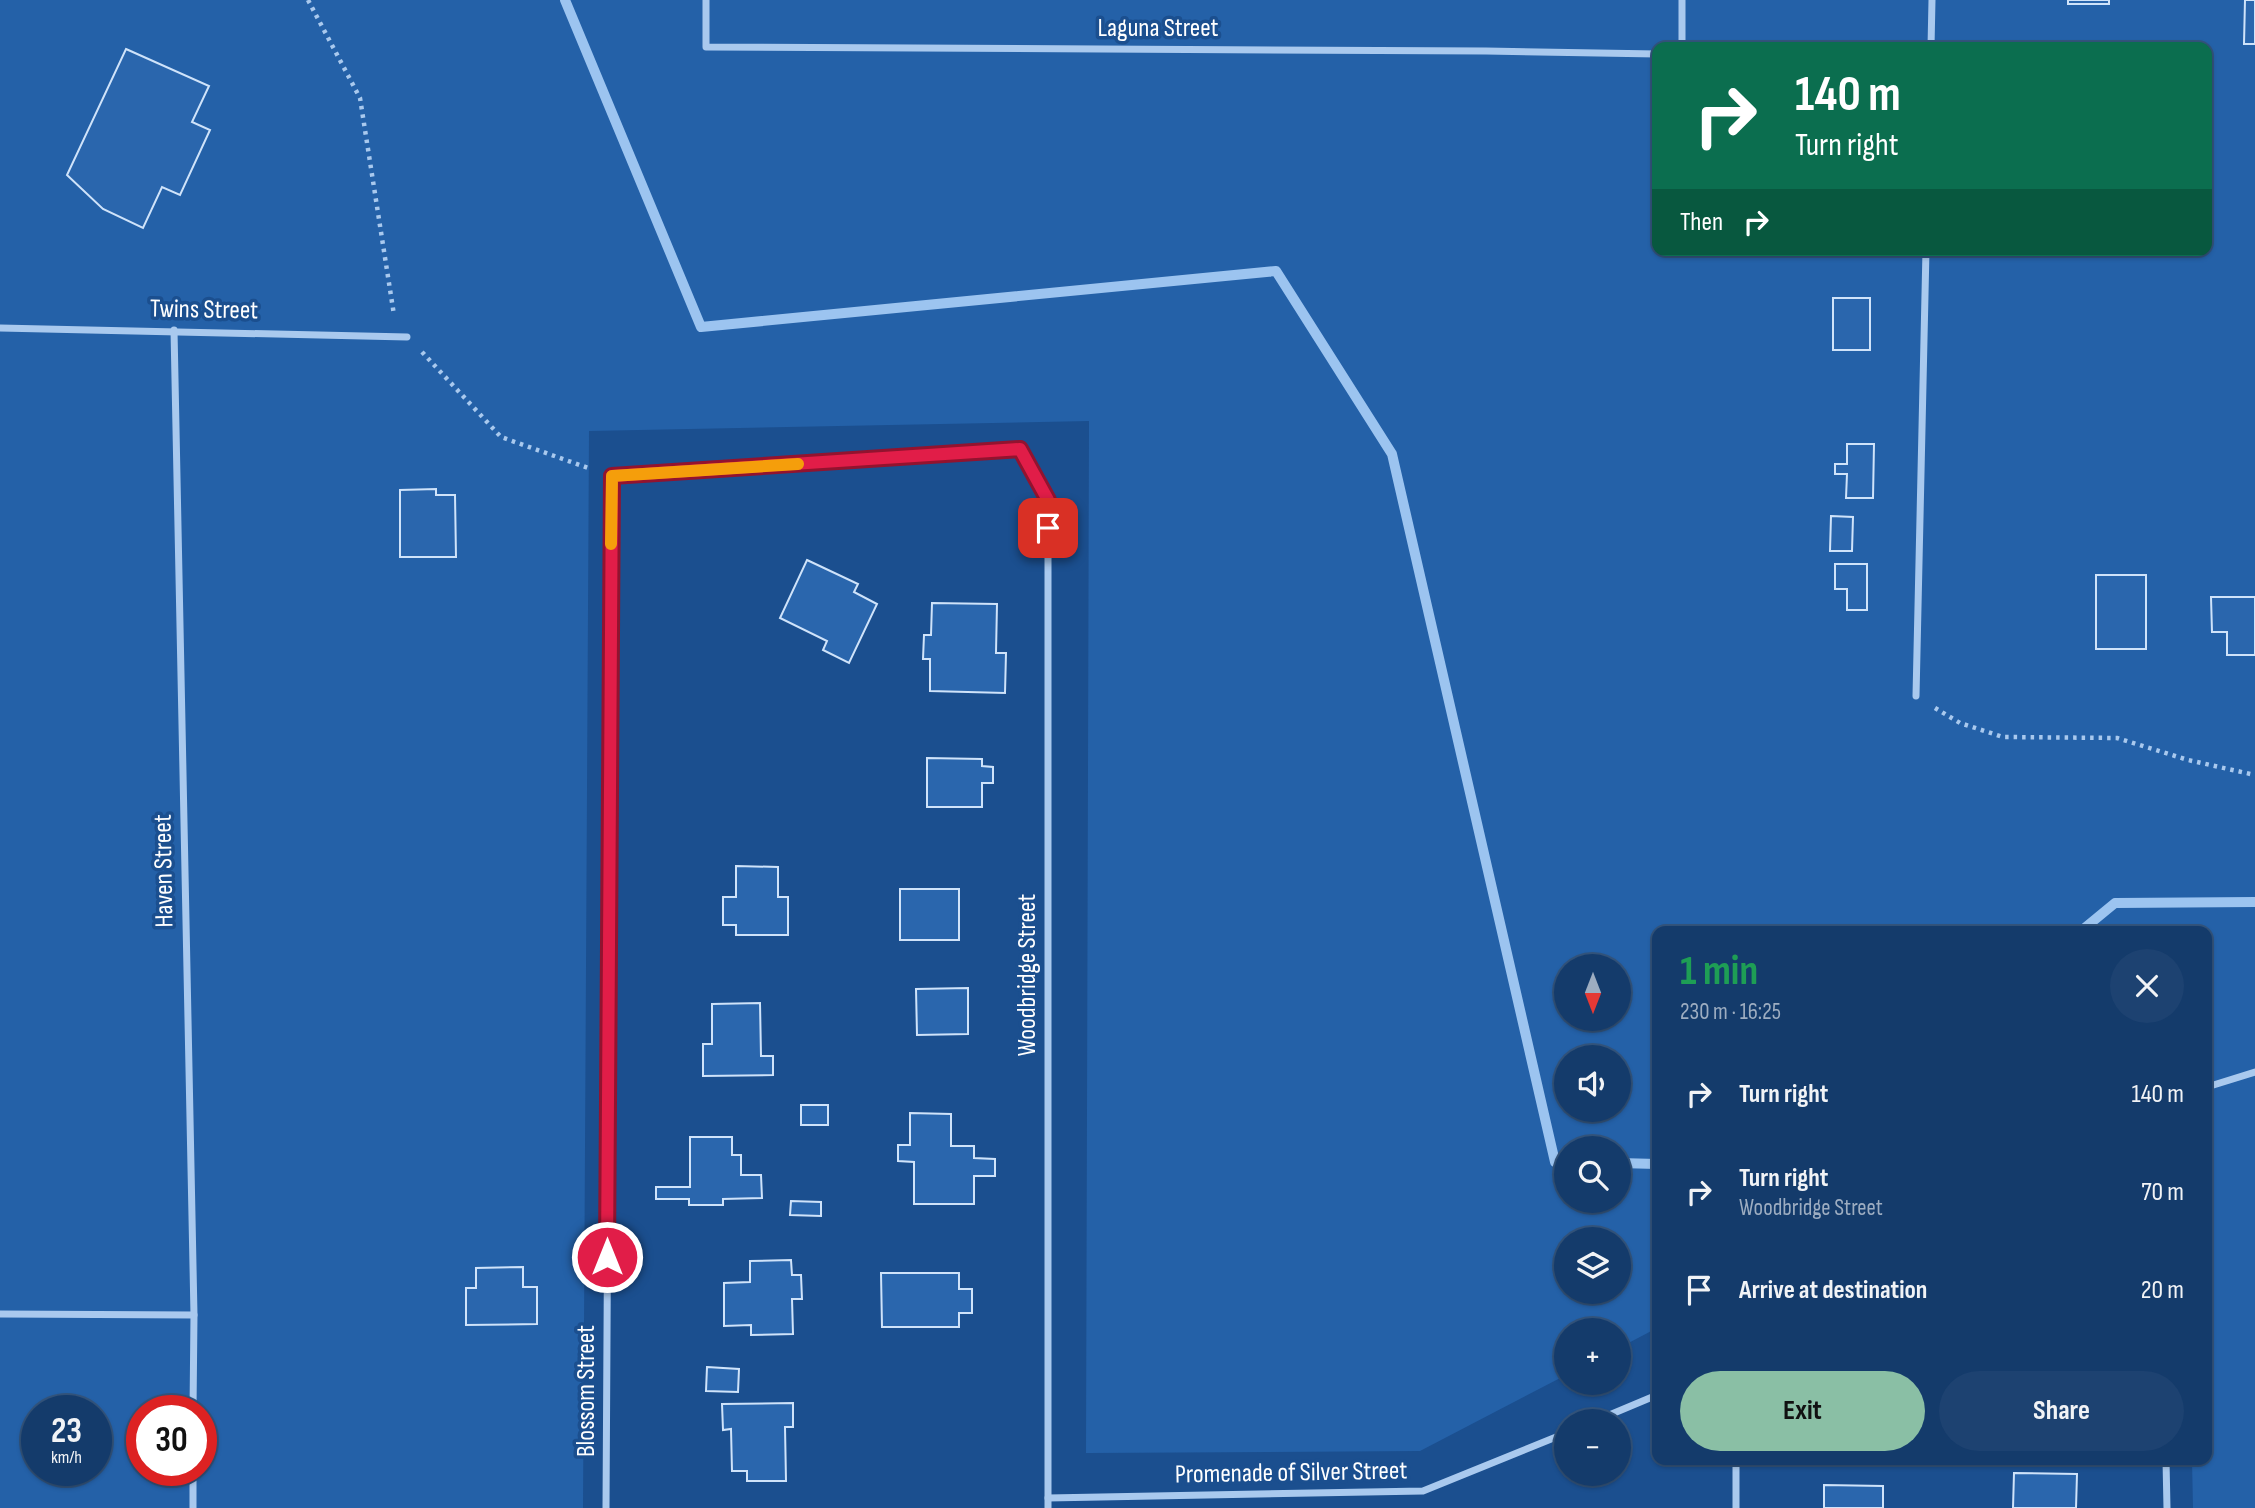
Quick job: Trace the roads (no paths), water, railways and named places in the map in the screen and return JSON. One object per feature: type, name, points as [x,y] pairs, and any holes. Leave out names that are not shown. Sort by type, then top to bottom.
[{"type":"street","name":"Laguna Street","points":[[706,0],[706,47],[1652,54]]},
{"type":"street","points":[[1682,0],[1682,42]]},
{"type":"street","points":[[1931,42],[1932,0]]},
{"type":"street","points":[[1916,696],[1926,256]]},
{"type":"street","name":"Twins Street","points":[[0,328],[407,337]]},
{"type":"street","name":"Haven Street","points":[[174,330],[194,1315],[193,1395]]},
{"type":"street","name":"Woodbridge Street","points":[[612,476],[1020,449],[1048,500],[1048,1508]]},
{"type":"street","name":"Blossom Street","points":[[606,1508],[612,476]]},
{"type":"street","points":[[2212,1085],[2255,1072]]},
{"type":"street","points":[[0,1314],[194,1315]]},
{"type":"street","points":[[1624,1409],[1652,1397]]},
{"type":"street","name":"Promenade of Silver Street","points":[[1048,1498],[1423,1492],[1554,1438]]},
{"type":"street","points":[[1737,1465],[1737,1508]]},
{"type":"street","points":[[2166,1465],[2167,1508]]},
{"type":"street","points":[[193,1486],[193,1508]]},
{"type":"waterway","points":[[565,0],[701,327],[1276,271],[1392,454],[1554,1158]]},
{"type":"waterway","points":[[2087,926],[2115,903],[2255,902]]},
{"type":"waterway","points":[[1631,1163],[1652,1164]]}]
